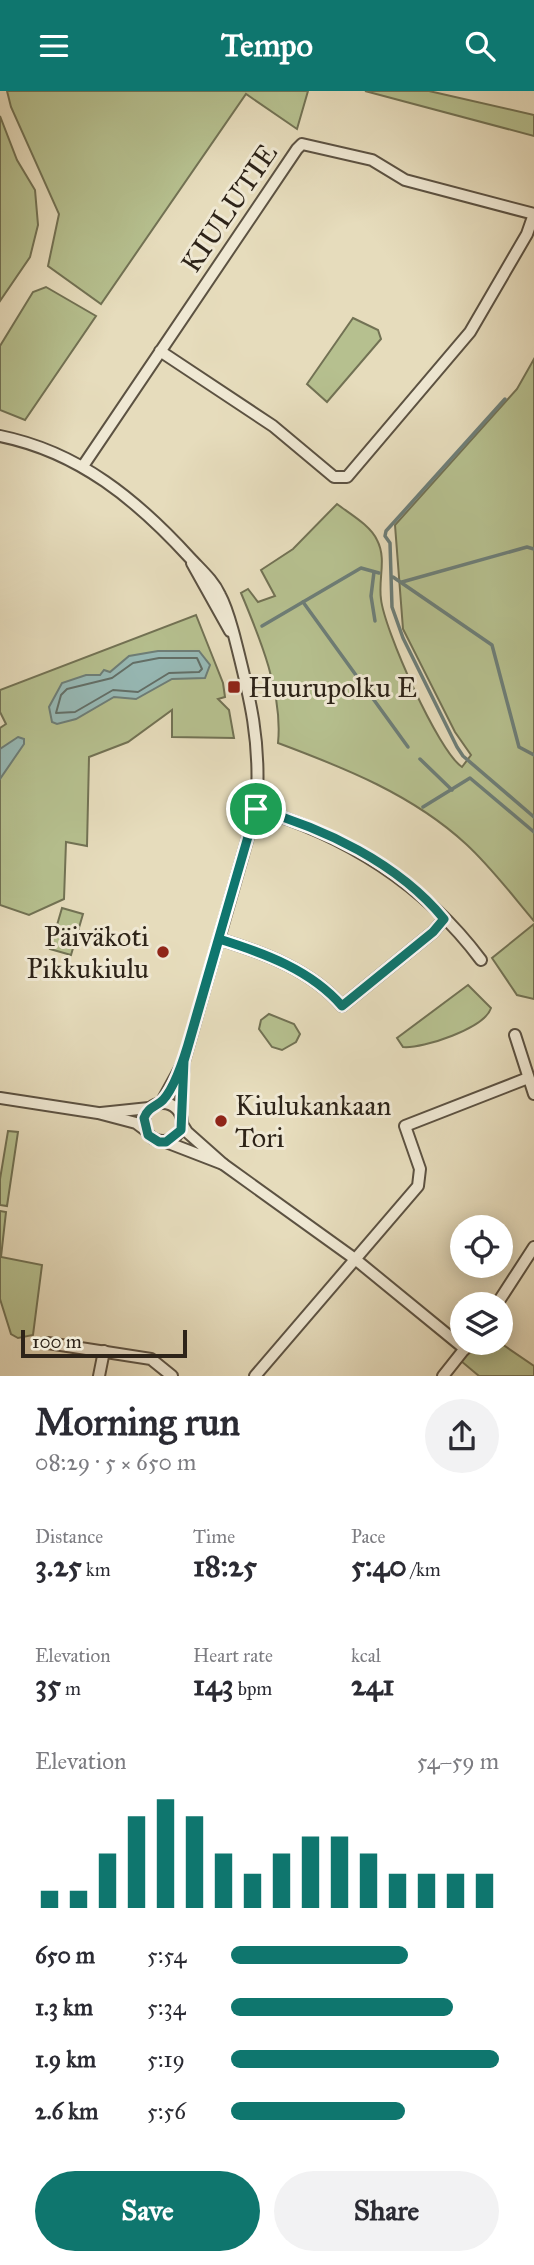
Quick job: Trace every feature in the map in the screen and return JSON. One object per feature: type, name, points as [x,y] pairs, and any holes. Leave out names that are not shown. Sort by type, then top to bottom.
[{"type":"street","name":"KIULUTIE","points":[[83,466],[302,144],[372,160],[405,180],[534,214]]},
{"type":"street","points":[[160,351],[273,426],[334,477],[347,477],[470,332],[527,234],[534,214]]},
{"type":"street","points":[[0,436],[43,449],[83,466],[148,513],[210,577],[229,613],[252,699],[258,778],[256,809],[184,1061],[161,1103]]},
{"type":"street","points":[[256,809],[309,826],[347,844],[387,868],[444,919],[481,960]]},
{"type":"street","points":[[219,939],[293,967],[320,985],[342,1006],[433,932],[444,919]]},
{"type":"street","points":[[514,1035],[534,1094]]},
{"type":"street","points":[[166,1142],[177,1136],[181,1119],[184,1061]]},
{"type":"street","points":[[255,1376],[418,1186],[420,1169],[405,1126],[528,1078]]},
{"type":"street","points":[[0,1098],[98,1113],[136,1123],[153,1139],[222,1164]]},
{"type":"street","points":[[0,1104],[27,1103]]},
{"type":"street","points":[[98,1113],[149,1108],[161,1103],[172,1105],[187,1132],[222,1164],[355,1259],[450,1333]]},
{"type":"street","points":[[144,1129],[144,1118],[149,1108]]},
{"type":"street","points":[[504,1292],[534,1247]]},
{"type":"street","points":[[48,1343],[151,1359],[172,1376]]},
{"type":"street","points":[[99,1376],[104,1351]]},
{"type":"street","points":[[443,1376],[460,1355]]},
{"type":"green space","points":[[7,91],[308,91],[297,129],[246,94],[101,304],[48,266],[59,214],[11,107]]},
{"type":"green space","points":[[365,91],[429,91],[534,115],[534,136]]},
{"type":"green space","points":[[0,116],[17,160],[35,190],[38,225],[30,257],[0,301]]},
{"type":"green space","points":[[46,287],[96,316],[25,420],[0,410],[0,346],[33,292]]},
{"type":"green space","points":[[353,318],[378,330],[381,339],[327,402],[307,384]]},
{"type":"green space","points":[[534,359],[534,921],[466,844],[424,811],[377,784],[278,743],[279,724],[274,686],[241,593],[248,589],[258,602],[275,596],[261,570],[293,549],[337,504],[359,520],[370,529],[380,547],[381,599],[402,661],[440,738],[462,767],[471,755],[455,732],[403,629],[395,525],[517,389]]},
{"type":"green space","points":[[196,615],[223,683],[225,697],[218,699],[229,710],[234,738],[172,737],[172,710],[128,742],[89,757],[87,846],[66,842],[64,899],[29,915],[0,905],[0,728],[6,724],[0,712],[0,690]]},
{"type":"green space","points":[[62,908],[83,914],[71,955],[50,949]]},
{"type":"green space","points":[[534,924],[534,999],[517,995],[492,958]]},
{"type":"green space","points":[[468,985],[491,1008],[486,1016],[452,1036],[424,1045],[403,1047],[397,1038]]},
{"type":"green space","points":[[269,1014],[294,1024],[300,1034],[296,1042],[282,1050],[272,1047],[259,1029],[261,1020]]},
{"type":"green space","points":[[8,1131],[18,1132],[7,1206],[0,1205],[0,1179]]},
{"type":"green space","points":[[0,1211],[6,1212],[1,1257],[42,1265],[33,1335],[18,1338],[11,1334],[0,1299]]},
{"type":"green space","points":[[513,1352],[534,1366],[534,1376],[479,1376],[461,1361],[466,1355],[513,1355]]},
{"type":"water","points":[[158,651],[199,651],[210,665],[205,678],[172,679],[136,699],[114,697],[76,719],[57,724],[52,722],[49,707],[62,683],[86,675],[100,675],[104,670],[110,672],[129,656]]},
{"type":"water","points":[[18,737],[24,739],[24,744],[0,779],[0,749]]},
{"type":"waterway","points":[[505,399],[386,531],[385,536],[390,543],[392,607],[403,638],[457,747],[463,756],[534,817]]},
{"type":"waterway","points":[[402,582],[527,547],[534,549]]},
{"type":"waterway","points":[[262,626],[361,568],[379,573]]},
{"type":"waterway","points":[[374,572],[371,596],[375,621]]},
{"type":"waterway","points":[[393,577],[492,645],[519,747],[534,755]]},
{"type":"waterway","points":[[303,602],[408,747]]},
{"type":"waterway","points":[[420,759],[452,790]]},
{"type":"waterway","points":[[423,807],[470,778],[534,832]]},
{"type":"place","name":"Huurupolku E","points":[[234,687]]},
{"type":"place","name":"Päiväkoti Pikkukiulu","points":[[163,952]]},
{"type":"place","name":"Kiulukankaan Tori","points":[[221,1121]]},
{"type":"route","points":[[256,809],[244,856],[219,939],[191,1034],[184,1061],[176,1072],[167,1096],[161,1103],[149,1108],[144,1118],[144,1129],[159,1142],[172,1140],[181,1130],[184,1061],[219,939],[293,967],[320,985],[342,1006],[433,932],[444,919],[387,868],[347,844],[309,826],[256,809]]}]
